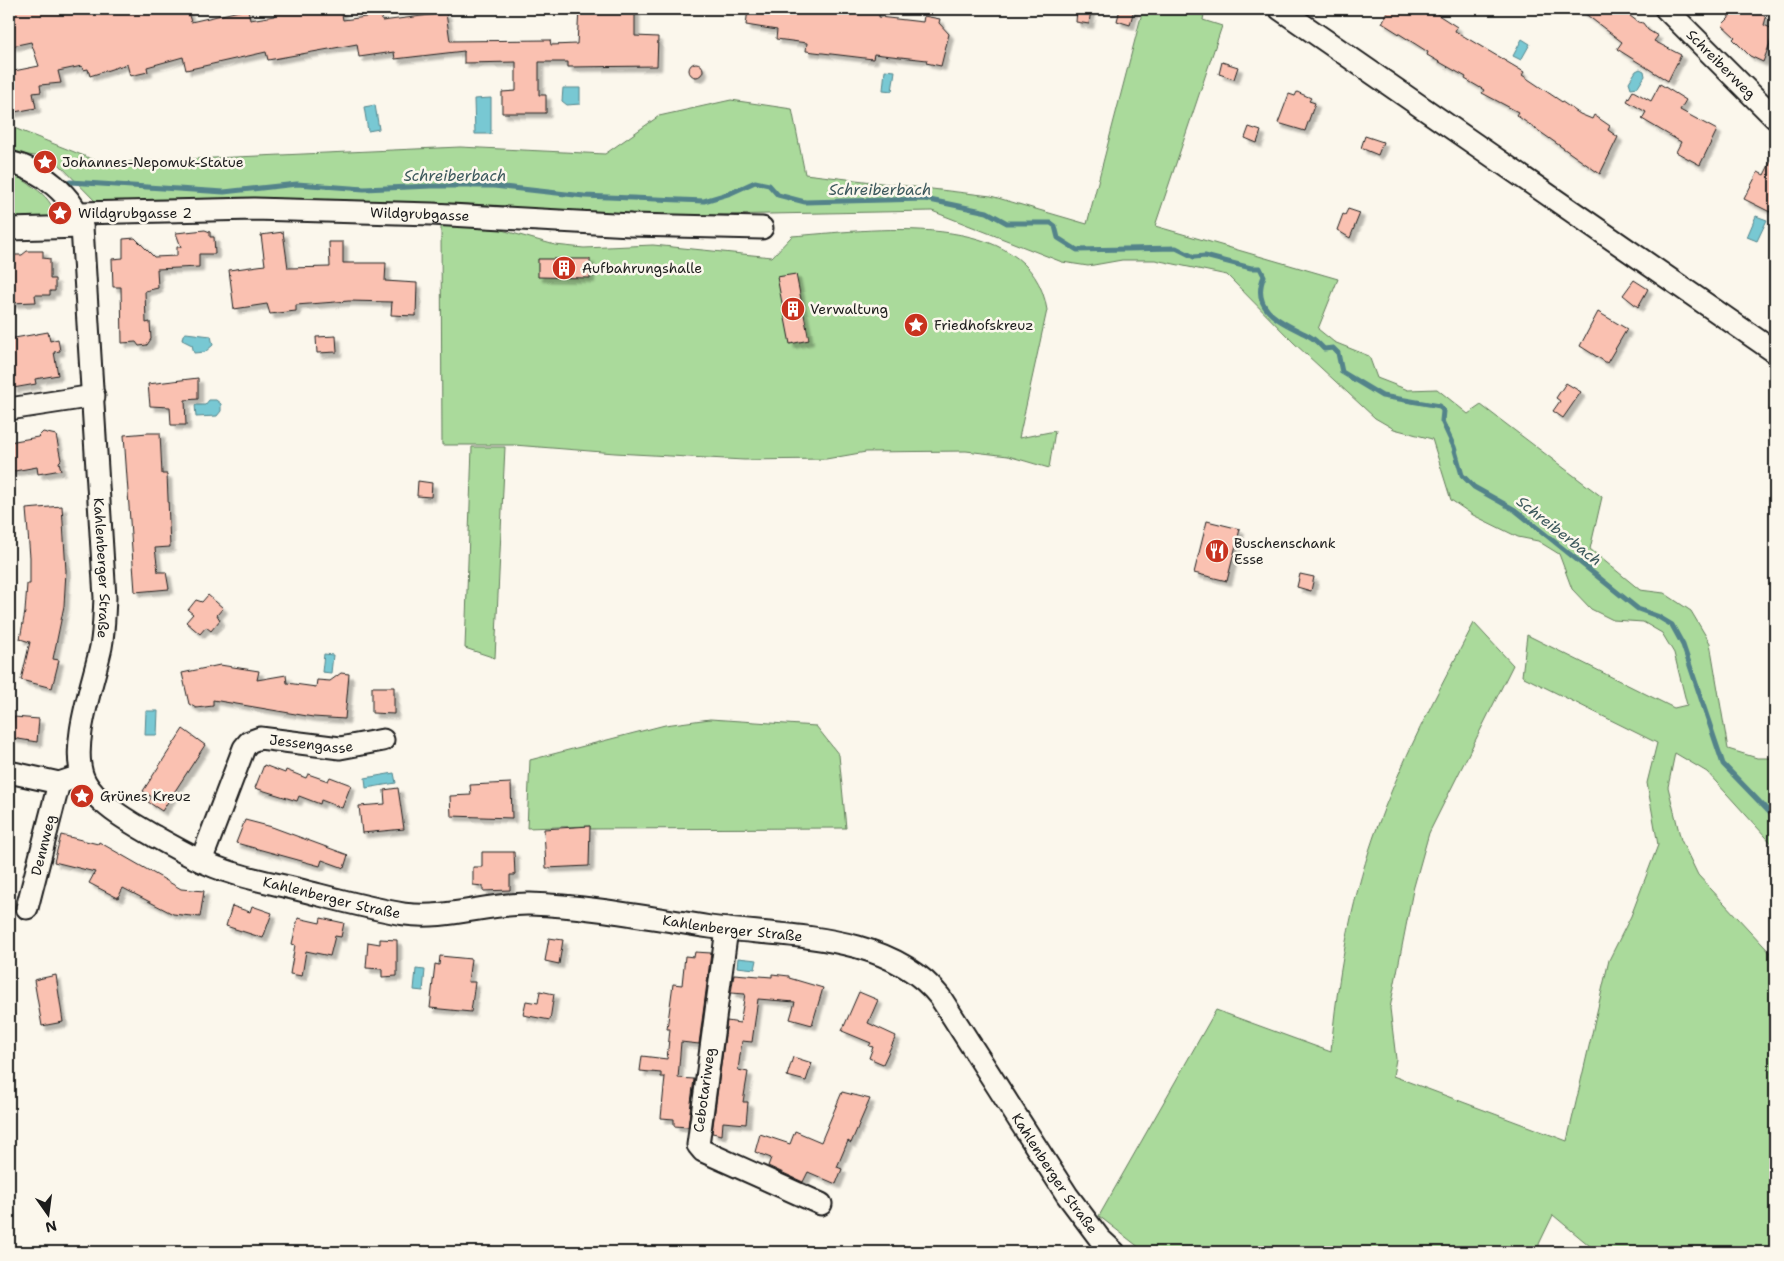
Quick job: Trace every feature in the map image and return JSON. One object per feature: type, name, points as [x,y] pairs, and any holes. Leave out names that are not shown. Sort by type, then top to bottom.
[{"type":"street","points":[[1280,9],[1775,352]]},
{"type":"street","name":"Schreiberweg","points":[[1666,9],[1775,118]]},
{"type":"street","points":[[9,162],[43,177],[81,220]]},
{"type":"street","name":"Wildgrubgasse","points":[[9,229],[81,220],[254,209],[432,214],[631,226],[762,228]]},
{"type":"street","name":"Kahlenberger Straße","points":[[81,220],[94,396],[105,598],[100,650],[82,728],[80,753],[81,773],[94,792],[112,809],[141,828],[201,861],[246,877],[403,914],[450,914],[486,907],[530,904],[592,910],[727,929],[823,938],[851,944],[900,964],[924,978],[953,1016],[1067,1195],[1100,1239],[1114,1252]]},
{"type":"street","points":[[9,410],[94,396]]},
{"type":"street","name":"Jessengasse","points":[[201,861],[244,748],[249,742],[260,738],[340,748],[383,740]]},
{"type":"street","points":[[9,772],[59,783],[68,781],[81,773]]},
{"type":"street","name":"Dennweg","points":[[27,908],[59,783]]},
{"type":"street","name":"Cebotariweg","points":[[727,929],[698,1146],[703,1151],[821,1204]]},
{"type":"green space","points":[[1143,9],[1205,9],[1203,20],[1222,26],[1155,226],[1338,279],[1318,329],[1334,342],[1369,356],[1377,378],[1408,390],[1437,389],[1468,414],[1481,405],[1602,497],[1590,549],[1640,590],[1664,593],[1691,611],[1710,643],[1728,749],[1757,758],[1775,758],[1775,847],[1707,772],[1675,753],[1668,787],[1681,840],[1698,875],[1775,958],[1775,1252],[1584,1252],[1590,1246],[1553,1215],[1539,1244],[1540,1252],[1145,1252],[1099,1216],[1216,1010],[1331,1052],[1337,997],[1351,916],[1374,836],[1408,754],[1433,701],[1474,623],[1513,665],[1429,833],[1413,890],[1390,1008],[1396,1059],[1393,1076],[1567,1141],[1609,960],[1631,916],[1658,845],[1647,783],[1657,743],[1522,676],[1527,635],[1674,708],[1687,705],[1674,653],[1662,633],[1643,622],[1613,620],[1591,609],[1572,589],[1559,554],[1538,541],[1518,537],[1473,515],[1451,500],[1432,439],[1394,429],[1375,418],[1294,343],[1227,275],[1155,260],[1122,260],[1088,266],[1062,262],[932,211],[661,216],[385,201],[95,201],[54,159],[9,152],[9,126],[102,163],[460,147],[605,154],[659,116],[731,100],[792,109],[805,174],[991,196],[1087,224]]},
{"type":"green space","points":[[9,171],[31,185],[45,197],[54,211],[54,219],[9,224]]},
{"type":"green space","points":[[441,225],[484,225],[555,245],[584,248],[653,245],[772,257],[792,236],[901,230],[941,232],[979,239],[1011,253],[1034,276],[1047,310],[1019,438],[1055,431],[1049,468],[1008,456],[966,451],[866,452],[826,459],[744,460],[514,445],[442,445]]},
{"type":"green space","points":[[472,447],[505,447],[495,658],[465,648]]},
{"type":"green space","points":[[710,719],[816,726],[839,755],[846,828],[590,829],[590,826],[527,828],[530,760],[665,725]]},
{"type":"water","points":[[1522,39],[1530,44],[1521,60],[1513,56]]},
{"type":"water","points":[[1640,69],[1644,71],[1645,76],[1638,87],[1631,88],[1629,82],[1636,71]]},
{"type":"water","points":[[885,70],[895,71],[892,91],[883,90]]},
{"type":"water","points":[[563,88],[580,88],[580,104],[567,105],[562,101]]},
{"type":"water","points":[[491,98],[491,134],[475,134],[474,99]]},
{"type":"water","points":[[375,105],[379,129],[368,131],[364,107]]},
{"type":"water","points":[[1756,216],[1767,220],[1757,241],[1747,237]]},
{"type":"water","points":[[186,333],[211,336],[213,345],[205,352],[194,353],[192,345],[182,340],[183,335]]},
{"type":"water","points":[[209,400],[216,400],[221,404],[221,411],[217,416],[196,417],[195,405],[205,405]]},
{"type":"water","points":[[324,654],[333,655],[331,673],[322,672]]},
{"type":"water","points":[[146,711],[158,711],[157,735],[145,735]]},
{"type":"water","points":[[394,773],[396,783],[366,788],[365,778]]},
{"type":"water","points":[[738,958],[757,960],[755,969],[737,967]]},
{"type":"water","points":[[416,969],[425,970],[423,991],[414,990]]},
{"type":"building","points":[[9,9],[87,9],[88,13],[105,9],[187,9],[191,22],[248,9],[250,20],[274,16],[278,9],[341,9],[343,20],[381,15],[382,21],[446,13],[450,41],[550,40],[551,45],[577,44],[579,9],[635,9],[635,36],[658,37],[657,66],[568,67],[568,62],[539,62],[539,95],[546,95],[546,113],[502,113],[502,92],[516,91],[516,62],[464,63],[464,51],[395,59],[394,52],[359,57],[357,44],[268,60],[266,52],[186,70],[183,57],[147,67],[148,72],[130,76],[127,64],[90,76],[88,69],[83,70],[82,66],[58,71],[61,83],[40,85],[41,92],[33,93],[36,108],[9,113],[9,72],[39,66],[31,42],[12,46],[11,42],[9,43]]},
{"type":"building","points":[[748,9],[879,9],[879,17],[923,22],[924,16],[940,19],[939,23],[949,34],[941,66],[926,63],[927,60],[874,54],[873,59],[806,51],[807,43],[776,39],[777,30],[746,25]]},
{"type":"building","points":[[1077,9],[1091,9],[1089,24],[1076,22]]},
{"type":"building","points":[[1120,9],[1134,9],[1130,25],[1117,21]]},
{"type":"building","points":[[1389,9],[1429,9],[1457,27],[1455,31],[1524,72],[1522,75],[1580,114],[1592,119],[1594,115],[1610,126],[1608,130],[1618,137],[1600,174],[1516,115],[1518,112],[1482,93],[1484,90],[1465,79],[1466,77],[1427,55],[1428,52],[1382,23]]},
{"type":"building","points":[[1579,9],[1621,9],[1638,22],[1643,23],[1648,30],[1658,36],[1654,41],[1681,55],[1668,81],[1617,49],[1622,42]]},
{"type":"building","points":[[1728,9],[1756,9],[1766,18],[1764,25],[1775,30],[1763,62],[1750,56],[1733,39],[1735,37],[1722,25],[1729,18]]},
{"type":"building","points":[[1222,62],[1238,67],[1234,79],[1219,74]]},
{"type":"building","points":[[693,63],[699,63],[703,70],[699,77],[693,77],[689,73],[689,67]]},
{"type":"building","points":[[1660,84],[1686,100],[1680,110],[1717,130],[1700,165],[1676,152],[1681,142],[1642,119],[1646,112],[1627,101],[1633,91],[1651,101]]},
{"type":"building","points":[[1297,92],[1311,98],[1309,101],[1315,103],[1305,131],[1278,123],[1289,94],[1295,96]]},
{"type":"building","points":[[1249,127],[1261,131],[1257,143],[1245,138]]},
{"type":"building","points":[[1365,136],[1383,142],[1378,155],[1361,148]]},
{"type":"building","points":[[1775,153],[1775,200],[1770,212],[1744,199],[1758,172],[1764,175]]},
{"type":"building","points":[[1348,209],[1360,213],[1350,238],[1337,230],[1343,214],[1345,215]]},
{"type":"building","points":[[205,230],[210,232],[210,237],[214,237],[215,254],[199,254],[199,267],[157,269],[158,288],[145,291],[146,323],[150,322],[151,339],[147,345],[139,346],[136,342],[122,343],[121,287],[113,287],[112,259],[123,258],[123,239],[135,238],[154,257],[177,256],[177,247],[181,247],[176,233]]},
{"type":"building","points":[[283,232],[288,268],[330,267],[329,242],[343,242],[343,263],[386,263],[385,281],[417,283],[416,316],[391,315],[392,302],[349,301],[296,305],[296,311],[270,314],[267,304],[234,309],[229,270],[265,265],[261,235]]},
{"type":"building","points":[[27,251],[43,251],[43,258],[50,259],[50,279],[55,279],[55,291],[50,291],[50,295],[35,295],[36,302],[9,303],[9,255],[22,255]]},
{"type":"building","name":"Aufbahrungshalle","points":[[538,259],[590,259],[590,278],[538,277]]},
{"type":"building","name":"Verwaltung","points":[[796,274],[809,340],[790,344],[777,277]]},
{"type":"building","points":[[1634,280],[1648,289],[1638,307],[1623,295]]},
{"type":"building","points":[[1598,312],[1627,329],[1607,363],[1580,346]]},
{"type":"building","points":[[48,332],[50,341],[58,339],[60,351],[54,352],[58,375],[35,379],[36,384],[13,388],[12,382],[9,383],[9,339]]},
{"type":"building","points":[[336,336],[337,352],[317,353],[316,337]]},
{"type":"building","points":[[198,378],[198,399],[185,400],[186,425],[171,425],[170,407],[150,406],[148,384]]},
{"type":"building","points":[[1566,383],[1581,392],[1563,418],[1553,411],[1560,401],[1556,398]]},
{"type":"building","points":[[43,432],[56,435],[61,470],[38,474],[37,467],[9,472],[9,442],[38,437]]},
{"type":"building","points":[[160,433],[162,474],[167,474],[170,547],[155,548],[158,572],[166,572],[169,589],[135,592],[124,435]]},
{"type":"building","points":[[418,481],[432,483],[431,497],[417,496]]},
{"type":"building","points":[[62,506],[66,571],[64,606],[53,659],[59,660],[52,688],[21,680],[30,642],[20,639],[25,612],[27,584],[30,584],[26,509]]},
{"type":"building","name":"Buschenschank Esse","points":[[1207,521],[1240,529],[1227,581],[1194,573]]},
{"type":"building","points":[[1300,574],[1314,577],[1311,591],[1297,587]]},
{"type":"building","points":[[208,595],[223,608],[217,615],[220,620],[211,631],[206,627],[200,634],[186,622],[193,614],[188,610],[196,600],[202,602]]},
{"type":"building","points":[[220,665],[259,671],[257,680],[286,675],[287,683],[316,687],[317,680],[330,681],[341,673],[349,674],[345,719],[313,717],[213,700],[213,706],[196,708],[189,704],[182,673]]},
{"type":"building","points":[[372,687],[394,687],[394,714],[372,713]]},
{"type":"building","points":[[14,717],[39,719],[37,742],[12,738]]},
{"type":"building","points":[[183,729],[205,745],[162,811],[148,802],[152,797],[143,791]]},
{"type":"building","points":[[264,765],[285,773],[286,770],[306,778],[308,774],[328,781],[330,777],[351,785],[342,808],[321,800],[320,804],[299,796],[297,801],[255,788]]},
{"type":"building","points":[[511,783],[512,818],[451,816],[450,796],[471,795],[470,785]]},
{"type":"building","points":[[398,788],[404,829],[362,833],[359,806],[385,804],[384,790]]},
{"type":"building","points":[[245,820],[272,827],[348,855],[344,868],[322,860],[320,866],[236,843]]},
{"type":"building","points":[[590,826],[589,866],[546,868],[544,829]]},
{"type":"building","points":[[61,835],[98,844],[99,842],[181,889],[204,891],[200,917],[173,914],[123,888],[118,898],[89,883],[95,872],[54,862]]},
{"type":"building","points":[[482,852],[514,852],[515,875],[510,875],[510,890],[483,891],[483,886],[473,885],[473,867],[482,867]]},
{"type":"building","points":[[232,906],[250,912],[252,906],[272,913],[263,938],[226,926]]},
{"type":"building","points":[[298,918],[320,923],[321,918],[344,923],[341,937],[335,936],[330,956],[306,951],[302,976],[290,974],[295,945],[292,944]]},
{"type":"building","points":[[549,938],[563,940],[559,964],[545,961]]},
{"type":"building","points":[[380,939],[397,940],[397,976],[382,977],[382,969],[366,968],[368,942],[380,944]]},
{"type":"building","points":[[695,952],[711,953],[699,1044],[681,1042],[678,1078],[694,1079],[688,1127],[674,1126],[674,1119],[661,1118],[665,1077],[661,1077],[661,1073],[640,1071],[642,1056],[667,1059],[670,1029],[667,1029],[673,984],[682,985],[685,956],[694,957]]},
{"type":"building","points":[[440,956],[471,959],[468,982],[475,982],[471,1012],[430,1008],[435,964],[439,965]]},
{"type":"building","points":[[734,974],[772,977],[772,974],[789,976],[789,978],[823,988],[812,1025],[790,1019],[795,1002],[758,999],[752,1042],[742,1041],[738,1070],[748,1072],[743,1102],[748,1102],[746,1124],[723,1122],[722,1135],[712,1133],[727,1021],[740,1023],[745,994],[731,993]]},
{"type":"building","points":[[56,975],[63,1022],[42,1026],[34,980]]},
{"type":"building","points":[[540,991],[554,994],[550,1020],[523,1015],[526,1001],[538,1003]]},
{"type":"building","points":[[859,992],[878,1000],[868,1023],[896,1036],[883,1064],[869,1058],[873,1047],[869,1046],[871,1043],[842,1031]]},
{"type":"building","points":[[793,1057],[812,1063],[806,1081],[787,1076]]},
{"type":"building","points":[[842,1092],[870,1099],[851,1143],[848,1141],[837,1167],[842,1169],[836,1184],[808,1172],[803,1182],[768,1166],[771,1158],[755,1152],[760,1134],[790,1144],[795,1131],[821,1142]]},
{"type":"waterway","name":"Schreiberbach","points":[[70,182],[224,192],[297,184],[364,189],[494,186],[584,196],[704,201],[731,193],[755,182],[769,185],[778,195],[805,202],[925,199],[987,212],[1007,223],[1051,223],[1055,226],[1058,238],[1077,250],[1176,248],[1194,257],[1205,256],[1251,268],[1260,268],[1264,276],[1261,299],[1272,315],[1311,337],[1324,349],[1333,348],[1338,353],[1342,372],[1382,396],[1440,406],[1443,411],[1442,421],[1454,447],[1462,475],[1474,487],[1515,510],[1638,609],[1657,616],[1672,625],[1683,645],[1723,764],[1775,818]]},
{"type":"place","name":"Johannes-Nepomuk-Statue","points":[[45,162]]},
{"type":"place","name":"Wildgrubgasse 2","points":[[60,213]]},
{"type":"place","name":"Aufbahrungshalle","points":[[564,268]]},
{"type":"place","name":"Verwaltung","points":[[793,309]]},
{"type":"place","name":"Friedhofskreuz","points":[[916,325]]},
{"type":"place","name":"Buschenschank Esse","points":[[1217,551]]},
{"type":"place","name":"Grünes Kreuz","points":[[82,796]]}]
